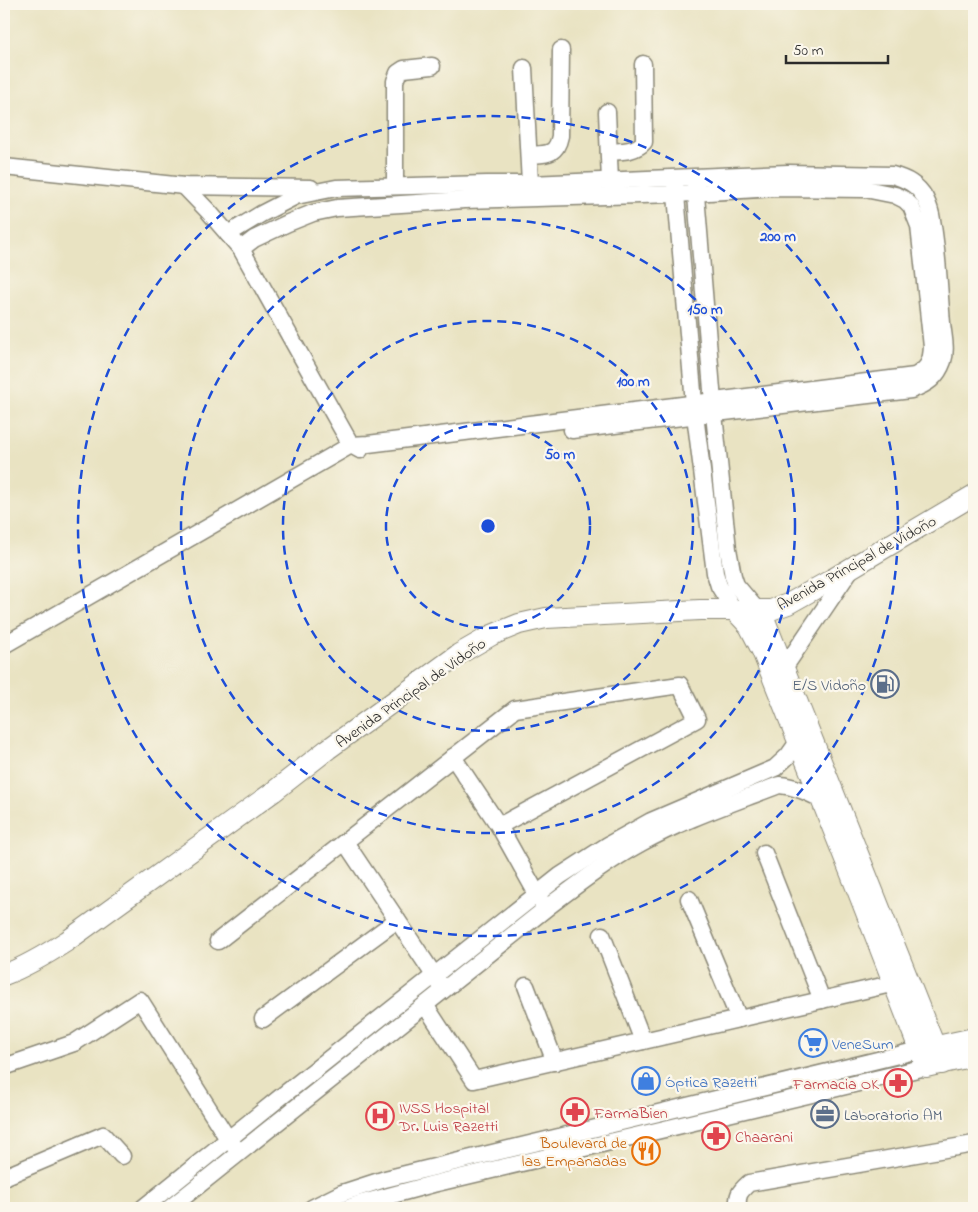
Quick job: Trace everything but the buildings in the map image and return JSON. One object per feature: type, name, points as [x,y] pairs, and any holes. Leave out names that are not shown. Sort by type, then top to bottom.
[{"type":"main road","name":"Avenida Principal de Vidoño","points":[[4,974],[43,956],[68,941],[459,654],[492,635],[519,624],[546,618],[700,610],[771,610],[788,604],[974,495]]},
{"type":"main road","points":[[734,610],[749,626],[762,651],[810,758],[930,1057]]},
{"type":"main road","points":[[757,610],[766,624],[784,668],[821,799],[901,982]]},
{"type":"main road","points":[[930,1057],[974,1038]]},
{"type":"main road","points":[[930,1057],[974,1056]]},
{"type":"street","points":[[529,155],[545,154],[553,151],[558,145],[560,136],[561,50]]},
{"type":"street","points":[[609,152],[634,150],[644,142],[643,64]]},
{"type":"street","points":[[394,186],[395,81],[398,73],[404,69],[432,66]]},
{"type":"street","points":[[524,68],[530,184]]},
{"type":"street","points":[[607,112],[610,181]]},
{"type":"street","points":[[4,167],[184,186],[336,188],[610,181],[675,186]]},
{"type":"street","points":[[695,185],[713,407],[728,543],[736,585],[757,610]]},
{"type":"street","points":[[4,645],[351,445],[713,407],[915,376],[924,371],[931,357],[932,347],[919,226],[911,206],[904,200],[895,195],[865,189],[695,185],[338,208],[314,213],[288,222],[254,239],[241,249]]},
{"type":"street","points":[[184,186],[241,249],[351,445]]},
{"type":"street","points":[[675,186],[695,409],[716,573],[719,586],[734,610]]},
{"type":"street","points":[[228,234],[296,196],[336,188]]},
{"type":"street","points":[[784,668],[851,568]]},
{"type":"street","points":[[218,941],[515,709],[680,685],[697,719],[499,826]]},
{"type":"street","points":[[143,1208],[560,876],[608,845],[651,821],[776,768],[788,756],[810,758]]},
{"type":"street","points":[[453,757],[499,826],[546,909]]},
{"type":"street","points":[[170,1208],[546,909],[594,873],[641,843],[683,822],[779,785],[810,758]]},
{"type":"street","points":[[779,785],[790,786],[821,799]]},
{"type":"street","points":[[345,842],[444,990]]},
{"type":"street","points":[[764,853],[822,1000]]},
{"type":"street","points":[[688,899],[738,1019]]},
{"type":"street","points":[[264,1019],[397,920]]},
{"type":"street","points":[[602,935],[643,1042]]},
{"type":"street","points":[[425,1005],[474,1080],[901,982]]},
{"type":"street","points":[[526,986],[555,1062]]},
{"type":"street","points":[[4,1067],[74,1043],[140,1000],[228,1139],[240,1152]]},
{"type":"street","points":[[312,1208],[342,1193],[385,1178],[930,1057]]},
{"type":"street","points":[[348,1208],[433,1184],[930,1057]]},
{"type":"street","points":[[4,1177],[103,1135],[122,1156]]},
{"type":"street","points":[[738,1208],[740,1191],[749,1183],[974,1144]]},
{"type":"place","name":"E/S Vidoño","points":[[885,684]]},
{"type":"place","name":"VeneSum","points":[[813,1043]]},
{"type":"place","name":"Óptica Razetti","points":[[646,1081]]},
{"type":"place","name":"Farmacia OK","points":[[898,1083]]},
{"type":"place","name":"FarmaBien","points":[[575,1112]]},
{"type":"place","name":"Laboratorio AM","points":[[825,1114]]},
{"type":"place","name":"IVSS Hospital Dr. Luis Razetti","points":[[380,1116]]},
{"type":"place","name":"Chaarani","points":[[716,1136]]},
{"type":"place","name":"Boulevard de las Empanadas","points":[[646,1151]]}]
